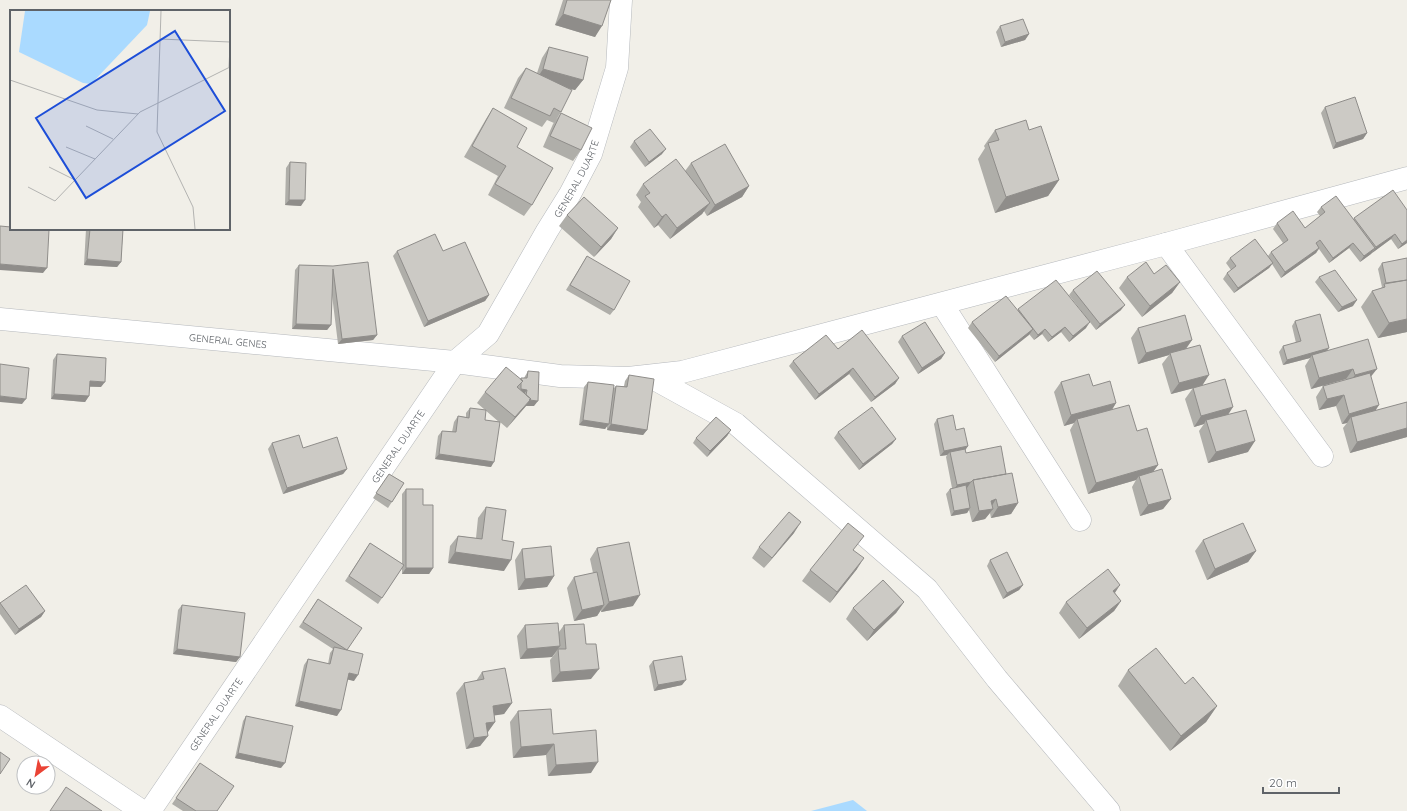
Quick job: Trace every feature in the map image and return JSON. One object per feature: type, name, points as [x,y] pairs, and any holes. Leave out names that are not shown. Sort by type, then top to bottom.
[{"type":"street","name":"GENERAL DUARTE","points":[[150,811],[455,362],[488,334],[570,194],[591,154],[616,68],[621,0]]},
{"type":"street","name":"GENERAL GENES","points":[[0,319],[455,362],[560,376],[628,378],[649,376],[682,372],[942,304],[1407,178]]},
{"type":"street","points":[[1166,244],[1322,456]]},
{"type":"street","points":[[942,304],[1080,520]]},
{"type":"street","points":[[649,376],[736,424],[927,589],[997,679],[1109,811]]},
{"type":"street","points":[[0,716],[142,811]]},
{"type":"water","points":[[853,800],[867,811],[811,811]]},
{"type":"building","points":[[567,0],[611,0],[602,26],[563,14]]},
{"type":"building","points":[[1023,19],[1029,34],[1005,42],[1000,26]]},
{"type":"building","points":[[549,47],[588,57],[583,80],[543,69]]},
{"type":"building","points":[[526,68],[572,90],[561,112],[554,108],[550,116],[511,98]]},
{"type":"building","points":[[1355,97],[1367,133],[1336,143],[1325,107]]},
{"type":"building","points":[[493,108],[527,128],[517,147],[553,168],[532,205],[495,184],[506,166],[472,146]]},
{"type":"building","points":[[561,113],[592,128],[581,150],[550,136]]},
{"type":"building","points":[[1026,120],[1029,130],[1041,126],[1059,180],[1006,197],[988,143],[999,140],[995,130]]},
{"type":"building","points":[[650,129],[666,149],[649,162],[634,141]]},
{"type":"building","points":[[725,144],[749,186],[715,205],[691,163]]},
{"type":"building","points":[[676,159],[710,203],[677,228],[666,214],[662,217],[645,196],[650,193],[643,184]]},
{"type":"building","points":[[290,162],[306,163],[305,200],[289,200]]},
{"type":"building","points":[[1393,190],[1407,210],[1407,240],[1402,244],[1395,234],[1376,247],[1354,218]]},
{"type":"building","points":[[1336,196],[1375,248],[1364,256],[1353,243],[1333,258],[1320,240],[1316,243],[1319,248],[1285,272],[1271,252],[1288,240],[1277,223],[1293,211],[1305,228],[1325,212],[1321,207]]},
{"type":"building","points":[[584,197],[618,228],[601,247],[567,215]]},
{"type":"building","points":[[0,226],[10,227],[10,230],[49,230],[47,268],[0,264]]},
{"type":"building","points":[[90,230],[123,230],[121,262],[87,259]]},
{"type":"building","points":[[435,234],[443,251],[465,242],[489,295],[428,321],[397,251]]},
{"type":"building","points":[[1255,239],[1273,263],[1238,288],[1227,273],[1236,266],[1230,258]]},
{"type":"building","points":[[587,256],[630,281],[614,310],[570,285]]},
{"type":"building","points":[[1407,258],[1407,280],[1386,283],[1382,263]]},
{"type":"building","points":[[368,262],[377,335],[342,339],[333,269],[331,325],[296,324],[299,265],[333,266]]},
{"type":"building","points":[[1146,262],[1154,274],[1166,265],[1180,282],[1150,306],[1127,277]]},
{"type":"building","points":[[1335,270],[1357,300],[1342,307],[1319,277]]},
{"type":"building","points":[[1097,271],[1125,305],[1100,324],[1073,290]]},
{"type":"building","points":[[1056,280],[1090,322],[1073,336],[1065,327],[1052,337],[1045,329],[1038,335],[1018,309]]},
{"type":"building","points":[[1407,280],[1407,319],[1389,323],[1372,291],[1385,287],[1384,284]]},
{"type":"building","points":[[1006,296],[1033,329],[999,356],[972,322]]},
{"type":"building","points":[[1320,314],[1329,348],[1287,360],[1283,346],[1301,341],[1295,321]]},
{"type":"building","points":[[1185,315],[1192,340],[1146,353],[1138,328]]},
{"type":"building","points":[[925,322],[945,353],[922,368],[902,336]]},
{"type":"building","points":[[862,330],[899,378],[875,397],[853,368],[819,394],[793,361],[826,335],[838,349]]},
{"type":"building","points":[[1368,339],[1377,369],[1355,375],[1353,369],[1319,378],[1312,355]]},
{"type":"building","points":[[1200,345],[1209,375],[1179,383],[1170,353]]},
{"type":"building","points":[[57,354],[106,358],[105,382],[90,381],[89,396],[54,394]]},
{"type":"building","points":[[0,364],[29,368],[26,399],[0,396]]},
{"type":"building","points":[[506,367],[523,381],[517,387],[531,399],[515,417],[485,392]]},
{"type":"building","points":[[528,371],[539,372],[538,401],[529,400],[531,399],[526,395],[527,390],[521,389],[521,383],[523,381],[521,378],[527,378]]},
{"type":"building","points":[[1370,373],[1379,405],[1349,414],[1344,395],[1327,399],[1323,386]]},
{"type":"building","points":[[1089,374],[1093,386],[1110,381],[1116,403],[1071,415],[1061,382]]},
{"type":"building","points":[[629,375],[654,379],[647,430],[611,424],[616,386],[627,387]]},
{"type":"building","points":[[1225,379],[1233,407],[1201,416],[1193,388]]},
{"type":"building","points":[[588,382],[614,385],[609,424],[583,420]]},
{"type":"building","points":[[1407,402],[1407,428],[1357,442],[1351,417]]},
{"type":"building","points":[[1129,405],[1137,431],[1147,428],[1158,465],[1096,483],[1077,419]]},
{"type":"building","points":[[872,407],[896,439],[863,464],[838,432]]},
{"type":"building","points":[[470,408],[486,410],[485,420],[500,422],[494,462],[439,454],[442,431],[456,432],[458,416],[469,418]]},
{"type":"building","points":[[1246,410],[1255,441],[1216,452],[1206,420]]},
{"type":"building","points":[[953,415],[956,430],[964,428],[968,446],[944,451],[937,419]]},
{"type":"building","points":[[716,417],[731,430],[710,451],[696,438]]},
{"type":"building","points":[[299,435],[303,448],[337,437],[347,469],[287,488],[272,443]]},
{"type":"building","points":[[1001,446],[1006,474],[973,480],[971,482],[957,485],[950,452],[965,449],[966,453]]},
{"type":"building","points":[[1162,469],[1171,499],[1148,505],[1139,476]]},
{"type":"building","points":[[1012,473],[1018,503],[998,507],[996,499],[991,501],[993,509],[979,511],[973,480]]},
{"type":"building","points":[[389,474],[404,483],[392,502],[376,493]]},
{"type":"building","points":[[966,485],[970,508],[954,511],[950,489]]},
{"type":"building","points":[[406,489],[423,489],[423,505],[433,505],[433,568],[406,568]]},
{"type":"building","points":[[486,507],[506,510],[502,540],[514,542],[511,560],[455,552],[458,536],[482,539]]},
{"type":"building","points":[[789,512],[801,522],[772,558],[759,547]]},
{"type":"building","points":[[848,523],[864,536],[853,550],[864,558],[837,592],[810,570]]},
{"type":"building","points":[[1243,523],[1256,551],[1215,569],[1203,540]]},
{"type":"building","points":[[629,542],[640,595],[609,602],[597,548]]},
{"type":"building","points":[[370,543],[404,565],[382,598],[349,576]]},
{"type":"building","points":[[551,546],[554,576],[525,579],[522,549]]},
{"type":"building","points":[[1007,552],[1023,585],[1007,593],[990,560]]},
{"type":"building","points":[[1108,569],[1120,585],[1113,591],[1121,601],[1087,628],[1066,602]]},
{"type":"building","points":[[597,572],[604,605],[582,610],[574,577]]},
{"type":"building","points":[[883,580],[904,602],[874,630],[853,608]]},
{"type":"building","points":[[26,585],[45,611],[19,629],[0,603]]},
{"type":"building","points":[[318,599],[362,628],[347,650],[303,622]]},
{"type":"building","points":[[182,605],[245,613],[240,657],[177,649]]},
{"type":"building","points":[[558,623],[560,646],[527,649],[525,625]]},
{"type":"building","points":[[584,624],[586,644],[596,644],[599,669],[560,672],[558,649],[566,649],[564,625]]},
{"type":"building","points":[[334,647],[363,654],[358,675],[349,673],[341,710],[299,701],[308,659],[330,664]]},
{"type":"building","points":[[1156,648],[1185,684],[1193,677],[1217,706],[1181,736],[1128,670]]},
{"type":"building","points":[[682,656],[686,680],[658,685],[653,661]]},
{"type":"building","points":[[505,668],[512,703],[493,706],[495,722],[486,723],[488,736],[474,738],[464,683],[484,679],[482,672]]},
{"type":"building","points":[[551,709],[553,734],[596,730],[598,762],[556,765],[554,744],[521,747],[518,711]]},
{"type":"building","points":[[246,716],[293,726],[285,763],[238,753]]},
{"type":"building","points":[[0,752],[10,759],[0,774]]},
{"type":"building","points":[[200,763],[234,786],[217,811],[196,811],[176,798]]},
{"type":"building","points":[[66,787],[102,811],[50,811]]}]
